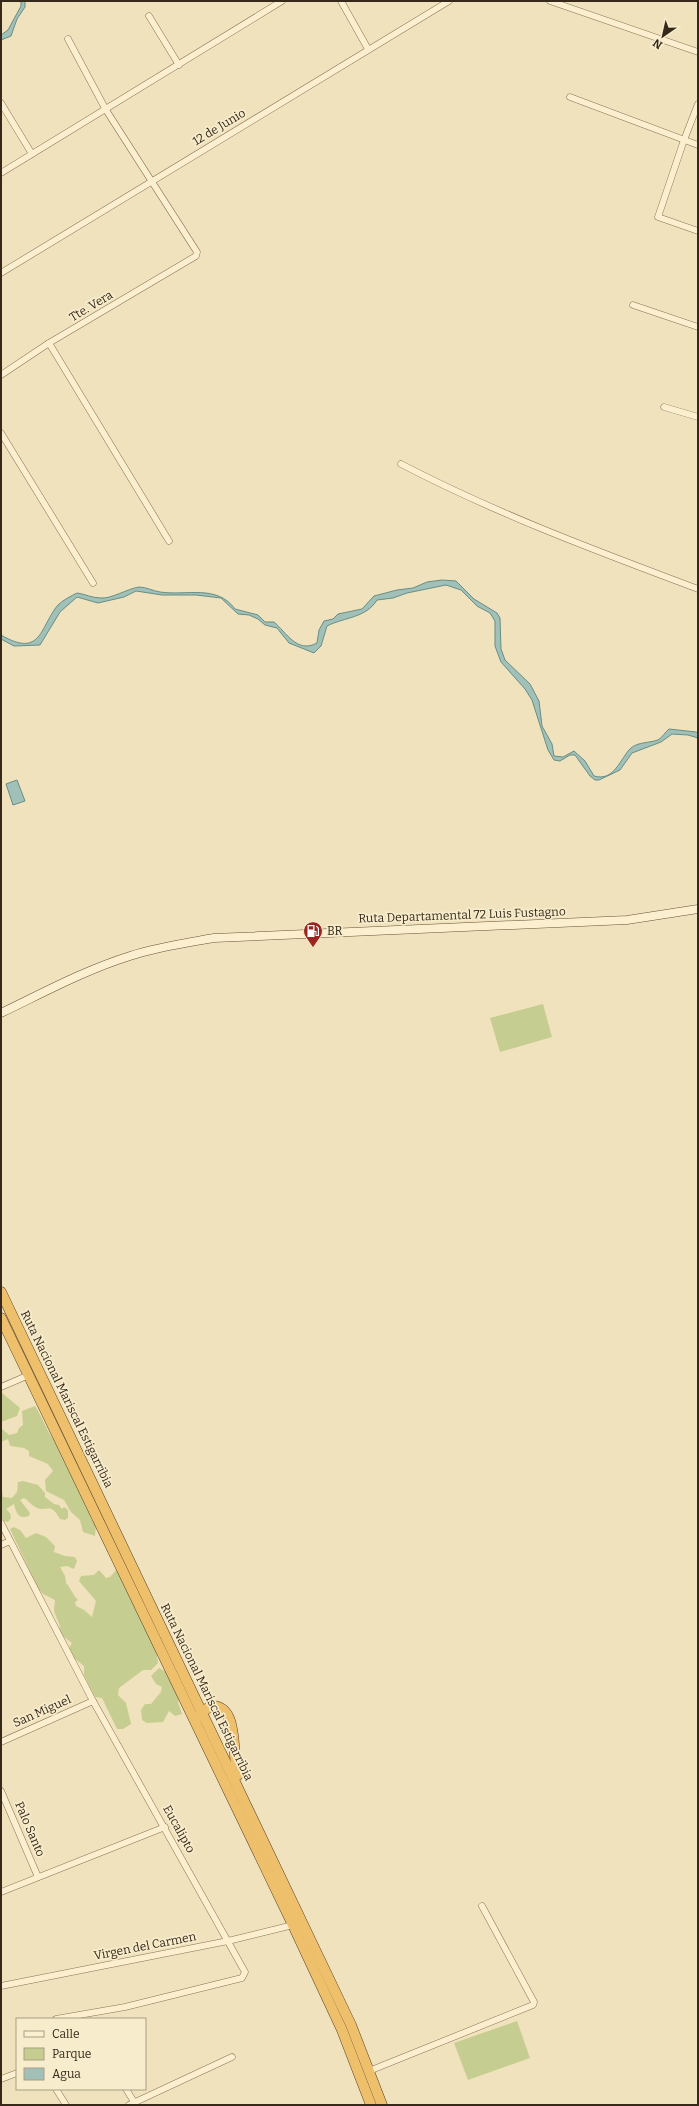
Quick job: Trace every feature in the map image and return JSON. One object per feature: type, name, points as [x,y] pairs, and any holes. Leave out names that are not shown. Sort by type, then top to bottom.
[{"type":"highway","name":"Ruta Nacional Mariscal Estigarribia","points":[[1,1292],[351,2026],[382,2105]]},
{"type":"highway","name":"Ruta Nacional Mariscal Estigarribia","points":[[1,1318],[293,1924],[342,2030],[371,2105]]},
{"type":"highway","points":[[196,1722],[202,1712],[211,1706],[223,1708],[232,1721],[234,1764],[261,1836]]},
{"type":"main road","name":"Ruta Departamental 72 Luis Fustagno","points":[[1,1013],[54,988],[129,956],[156,948],[214,938],[627,920],[698,909]]},
{"type":"street","points":[[1,173],[282,1]]},
{"type":"street","points":[[341,1],[368,49]]},
{"type":"street","name":"12 de Junio","points":[[1,273],[368,49],[450,1]]},
{"type":"street","points":[[550,1],[698,52]]},
{"type":"street","points":[[149,16],[179,65]]},
{"type":"street","points":[[68,40],[106,110],[151,181]]},
{"type":"street","points":[[570,97],[698,145]]},
{"type":"street","points":[[1,103],[32,154]]},
{"type":"street","points":[[698,104],[658,217],[698,231]]},
{"type":"street","name":"Tte. Vera","points":[[1,375],[49,343],[194,258],[197,252],[151,181]]},
{"type":"street","points":[[633,305],[698,327]]},
{"type":"street","points":[[49,343],[169,541]]},
{"type":"street","points":[[664,407],[698,417]]},
{"type":"street","points":[[1,434],[93,583]]},
{"type":"street","points":[[401,464],[448,488],[533,526],[698,589]]},
{"type":"street","points":[[1,1387],[29,1375]]},
{"type":"street","name":"Eucalipto","points":[[1,1523],[93,1701],[245,1972],[242,1978],[125,2007],[62,2018]]},
{"type":"street","points":[[1,1545],[10,1541]]},
{"type":"street","name":"San Miguel","points":[[1,1742],[93,1701]]},
{"type":"street","name":"Palo Santo","points":[[1,1791],[38,1877]]},
{"type":"street","points":[[1,1892],[165,1827]]},
{"type":"street","points":[[369,2071],[533,2005],[534,2002],[482,1906]]},
{"type":"street","name":"Virgen del Carmen","points":[[1,1986],[228,1941],[293,1924]]},
{"type":"street","points":[[126,2090],[133,2104],[232,2057]]},
{"type":"street","points":[[1,2079],[16,2073]]},
{"type":"street","points":[[57,2090],[66,2105]]},
{"type":"green space","points":[[543,1004],[552,1037],[500,1052],[490,1018]]},
{"type":"green space","points":[[1,1392],[20,1408],[17,1416],[1,1422]]},
{"type":"green space","points":[[35,1406],[52,1438],[59,1444],[90,1513],[91,1519],[96,1525],[95,1536],[83,1532],[80,1520],[71,1512],[64,1500],[46,1491],[45,1480],[53,1471],[48,1464],[29,1456],[29,1451],[24,1448],[10,1446],[8,1439],[1,1442],[1,1428],[9,1435],[17,1433],[19,1428],[23,1425],[22,1411]]},
{"type":"green space","points":[[23,1481],[38,1485],[45,1493],[45,1497],[54,1504],[59,1505],[62,1509],[64,1507],[68,1510],[68,1518],[65,1520],[60,1519],[51,1509],[37,1508],[24,1498],[20,1500],[30,1513],[29,1516],[20,1516],[14,1504],[6,1509],[10,1513],[11,1518],[8,1522],[4,1521],[1,1516],[1,1486],[3,1497],[12,1498],[17,1492],[18,1482]]},
{"type":"green space","points":[[14,1527],[20,1530],[26,1538],[36,1533],[46,1537],[55,1546],[54,1552],[65,1556],[75,1557],[77,1561],[74,1569],[67,1566],[60,1567],[65,1576],[66,1583],[78,1600],[75,1602],[76,1606],[84,1610],[92,1617],[96,1601],[79,1581],[81,1576],[94,1575],[99,1570],[106,1578],[110,1577],[117,1569],[156,1649],[158,1663],[151,1670],[143,1670],[119,1688],[118,1695],[126,1703],[131,1724],[123,1729],[117,1729],[102,1698],[95,1697],[84,1675],[84,1666],[74,1658],[69,1648],[72,1643],[64,1637],[59,1630],[60,1626],[54,1611],[55,1600],[43,1594],[38,1588],[10,1529]]},
{"type":"green space","points":[[159,1668],[170,1674],[180,1696],[178,1702],[182,1714],[175,1716],[169,1711],[163,1722],[147,1723],[142,1720],[141,1710],[145,1704],[151,1704],[161,1692],[162,1687],[156,1684],[151,1676]]},
{"type":"green space","points":[[517,2021],[530,2058],[468,2080],[454,2043]]},
{"type":"water","points":[[19,1],[25,1],[25,7],[17,19],[11,36],[1,40],[1,35],[8,30],[21,6],[21,2]]},
{"type":"water","points":[[442,580],[456,581],[474,599],[497,613],[500,618],[501,649],[505,660],[530,684],[539,701],[542,726],[552,744],[554,756],[563,757],[574,751],[585,761],[594,776],[601,777],[607,776],[612,772],[631,748],[640,744],[658,740],[669,729],[696,732],[698,733],[698,738],[688,735],[672,734],[661,742],[632,753],[620,770],[599,780],[595,780],[590,776],[575,755],[570,755],[560,761],[554,760],[548,750],[532,700],[525,689],[501,662],[495,646],[495,621],[490,613],[477,606],[461,590],[446,585],[407,593],[393,598],[377,600],[372,606],[361,614],[327,626],[321,646],[314,653],[289,643],[277,628],[265,625],[258,619],[249,615],[238,614],[221,598],[196,595],[162,595],[136,591],[124,597],[98,603],[77,597],[60,612],[40,645],[14,646],[1,639],[1,635],[14,641],[25,643],[32,642],[43,630],[58,605],[77,593],[105,598],[139,587],[160,592],[200,593],[219,596],[228,601],[235,609],[258,615],[265,622],[274,622],[298,644],[310,646],[317,643],[319,630],[324,621],[333,619],[338,614],[362,609],[374,596],[397,590],[413,588],[427,582]]},
{"type":"water","points":[[17,780],[25,801],[13,805],[6,784]]},
{"type":"place","name":"BR","points":[[313,948]]}]
